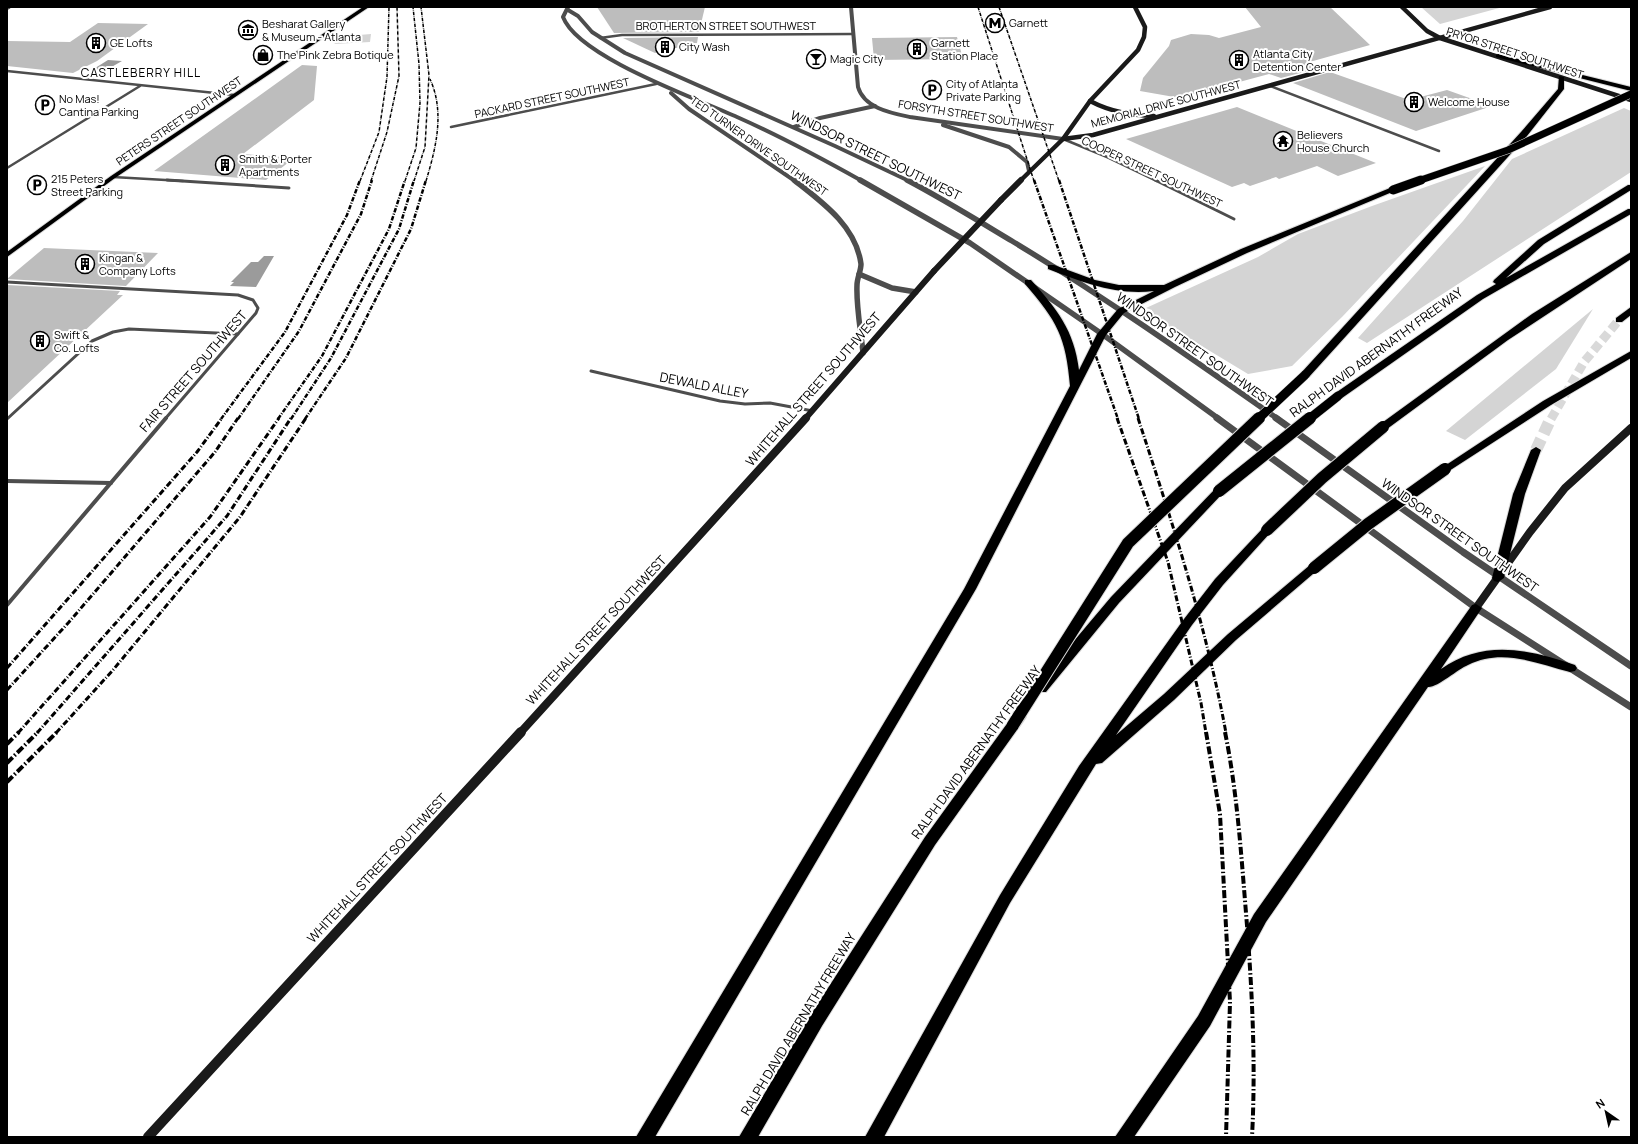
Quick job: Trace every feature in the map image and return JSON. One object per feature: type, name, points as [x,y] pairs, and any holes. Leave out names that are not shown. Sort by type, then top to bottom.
[{"type":"highway","points":[[1498,56],[1631,89]]},
{"type":"highway","points":[[1013,726],[1128,543],[1305,375],[1524,134],[1561,89],[1561,77]]},
{"type":"highway","points":[[645,1137],[970,589],[1102,334],[1121,311],[1244,251],[1393,190],[1535,139],[1631,94]]},
{"type":"highway","points":[[1480,297],[1541,242],[1631,187]]},
{"type":"highway","name":"RALPH DAVID ABERNATHY FREEWAY","points":[[748,1137],[816,1022],[930,840],[1032,699],[1116,600],[1219,491],[1338,396],[1480,297],[1631,211]]},
{"type":"highway","points":[[874,1137],[1005,899],[1084,770],[1188,622],[1219,582],[1267,530],[1322,478],[1383,427],[1501,339],[1558,300],[1631,255]]},
{"type":"highway","points":[[1052,267],[1085,280],[1119,289],[1151,289],[1172,285]]},
{"type":"highway","points":[[1028,282],[1056,314],[1065,329],[1074,360],[1075,387]]},
{"type":"highway","points":[[1619,320],[1631,310]]},
{"type":"highway","points":[[1084,770],[1169,697],[1232,637],[1368,524],[1445,469],[1547,403],[1631,354]]},
{"type":"highway","points":[[1498,578],[1519,494],[1536,450]]},
{"type":"highway","points":[[1124,1137],[1195,1036],[1223,990],[1243,948],[1260,918],[1476,608]]},
{"type":"highway","points":[[1419,691],[1455,664],[1466,659],[1487,654],[1516,653],[1536,656],[1570,668]]},
{"type":"main road","name":"PETERS STREET SOUTHWEST","points":[[7,255],[113,177],[366,7]]},
{"type":"main road","name":"WHITEHALL STREET SOUTHWEST","points":[[148,1137],[660,580],[813,411],[934,271],[1029,171],[1063,139],[1090,101],[1138,50],[1144,37],[1145,27],[1135,7]]},
{"type":"main road","name":"PRYOR STREET SOUTHWEST","points":[[1402,7],[1427,30],[1440,38],[1631,100]]},
{"type":"main road","name":"MEMORIAL DRIVE SOUTHWEST","points":[[1063,139],[1093,135],[1550,7]]},
{"type":"main road","points":[[1090,101],[1104,110],[1125,115],[1161,116]]},
{"type":"main road","points":[[1476,608],[1538,521],[1565,488],[1593,460],[1631,428]]},
{"type":"street","name":"FORSYTH STREET SOUTHWEST","points":[[851,7],[852,34],[859,91],[864,98],[875,106],[893,113],[922,119],[1031,133],[1063,139]]},
{"type":"street","name":"TED TURNER DRIVE SOUTHWEST","points":[[741,104],[645,62],[600,38],[568,8],[563,17],[566,25],[582,41],[656,84],[670,91],[704,102],[786,141],[934,221],[1028,282]]},
{"type":"street","name":"BROTHERTON STREET SOUTHWEST","points":[[600,38],[622,35],[852,34]]},
{"type":"street","points":[[594,39],[600,38]]},
{"type":"street","points":[[582,41],[588,40]]},
{"type":"street","points":[[7,71],[234,95]]},
{"type":"street","name":"PACKARD STREET SOUTHWEST","points":[[451,127],[656,84]]},
{"type":"street","points":[[7,168],[141,85]]},
{"type":"street","points":[[1270,86],[1439,151]]},
{"type":"street","name":"TED TURNER DRIVE SOUTHWEST","points":[[670,91],[689,109],[816,197],[844,223],[852,236],[860,261],[857,285],[858,312],[863,353]]},
{"type":"street","name":"WINDSOR STREET SOUTHWEST","points":[[741,104],[870,162],[958,208],[1052,267],[1121,311],[1498,578],[1631,666]]},
{"type":"street","points":[[794,127],[820,118],[875,106]]},
{"type":"street","points":[[922,119],[1009,147],[1027,162],[1029,171]]},
{"type":"street","name":"COOPER STREET SOUTHWEST","points":[[1063,139],[1107,157],[1234,219]]},
{"type":"street","points":[[113,177],[288,188]]},
{"type":"street","points":[[859,274],[892,288],[916,292]]},
{"type":"street","name":"FAIR STREET SOUTHWEST","points":[[7,282],[246,297],[252,300],[258,308],[256,313],[111,483],[9,599],[7,605]]},
{"type":"street","points":[[1028,282],[1102,334],[1476,608],[1631,707]]},
{"type":"street","points":[[7,419],[92,341],[105,334],[125,329],[135,329],[238,334]]},
{"type":"street","name":"DEWALD ALLEY","points":[[591,371],[720,400],[745,404],[770,403],[813,411]]},
{"type":"street","points":[[7,481],[111,483]]},
{"type":"shaded area","points":[[1421,7],[1503,7],[1440,24]]},
{"type":"shaded area","points":[[371,34],[370,42],[334,44],[347,36]]},
{"type":"shaded area","points":[[108,60],[122,61],[108,69],[92,70]]},
{"type":"shaded area","points":[[1624,108],[1631,111],[1631,172],[1367,343],[1358,338],[1463,221],[1512,159]]},
{"type":"shaded area","points":[[1485,166],[1343,316],[1292,366],[1248,374],[1152,316],[1152,310],[1146,308],[1258,257],[1298,234]]},
{"type":"shaded area","points":[[264,256],[274,256],[256,287],[230,286],[234,282],[231,282],[251,262],[258,262]]},
{"type":"shaded area","points":[[1593,309],[1556,369],[1465,440],[1446,431]]},
{"type":"building","points":[[597,7],[705,7],[699,32],[614,33]]},
{"type":"building","name":"Atlanta City Detention Center","points":[[1245,7],[1330,7],[1370,45],[1306,63],[1319,68],[1281,78],[1269,74],[1180,98],[1140,91],[1143,78],[1169,46],[1171,40],[1191,34],[1209,35],[1219,38],[1261,27]]},
{"type":"building","name":"GE Lofts","points":[[98,23],[148,24],[97,61],[73,73],[7,66],[7,41],[70,42]]},
{"type":"building","points":[[698,37],[697,43],[655,53],[623,38]]},
{"type":"building","name":"Garnett Station Place","points":[[957,37],[963,59],[874,60],[872,38]]},
{"type":"building","points":[[302,65],[317,66],[314,100],[243,154],[294,158],[266,180],[154,171]]},
{"type":"building","name":"Welcome House","points":[[1330,72],[1409,100],[1447,90],[1492,106],[1416,131],[1293,83]]},
{"type":"building","points":[[1237,107],[1376,163],[1338,176],[1317,166],[1279,179],[1276,177],[1250,186],[1244,183],[1232,187],[1126,139]]},
{"type":"building","name":"Kingan & Company Lofts","points":[[44,248],[158,253],[126,286],[7,279]]},
{"type":"building","name":"Swift & Co. Lofts","points":[[7,285],[120,291],[117,295],[123,295],[7,403]]},
{"type":"tunnel","points":[[1551,419],[1584,362],[1619,320]]},
{"type":"tunnel","points":[[1536,450],[1551,418]]},
{"type":"railway","points":[[360,181],[379,132],[387,77],[389,7]]},
{"type":"railway","points":[[371,181],[387,132],[399,76],[397,7]]},
{"type":"railway","points":[[405,181],[416,148],[420,103],[419,64],[413,7]]},
{"type":"railway","points":[[414,181],[425,147],[429,75],[421,7]]},
{"type":"railway","points":[[978,7],[1034,181]]},
{"type":"railway","points":[[999,7],[1059,181]]},
{"type":"railway","points":[[426,181],[436,143],[438,117],[435,92],[430,79]]},
{"type":"railway","points":[[221,419],[285,332],[347,215],[360,180]]},
{"type":"railway","points":[[238,419],[299,331],[361,214],[372,180]]},
{"type":"railway","points":[[278,419],[322,356],[389,229],[405,180]]},
{"type":"railway","points":[[291,419],[331,358],[399,229],[414,180]]},
{"type":"railway","points":[[305,419],[346,358],[411,229],[426,180]]},
{"type":"railway","points":[[1034,180],[1118,419]]},
{"type":"railway","points":[[1059,180],[1139,419]]},
{"type":"railway","points":[[7,668],[197,452],[222,418]]},
{"type":"railway","points":[[7,690],[69,622],[215,452],[238,418]]},
{"type":"railway","points":[[18,733],[210,517],[279,418]]},
{"type":"railway","points":[[37,733],[227,516],[291,418]]},
{"type":"railway","points":[[56,733],[113,670],[240,517],[306,418]]},
{"type":"railway","points":[[1117,418],[1168,562],[1201,703],[1206,733]]},
{"type":"railway","points":[[1138,418],[1176,535],[1198,613],[1209,653],[1226,733]]},
{"type":"railway","points":[[1206,732],[1220,814],[1230,1002],[1226,1137]]},
{"type":"railway","points":[[1225,732],[1233,777],[1238,822],[1250,969],[1254,1081],[1252,1137]]},
{"type":"railway","points":[[7,744],[18,733]]},
{"type":"railway","points":[[7,763],[37,733]]},
{"type":"railway","points":[[7,782],[56,733]]},
{"type":"place","name":"Garnett","points":[[995,23]]},
{"type":"place","name":"Besharat Gallery & Museum - Atlanta","points":[[248,30]]},
{"type":"place","name":"GE Lofts","points":[[96,43]]},
{"type":"place","name":"City Wash","points":[[665,47]]},
{"type":"place","name":"Garnett Station Place","points":[[917,49]]},
{"type":"place","name":"The Pink Zebra Botique","points":[[263,55]]},
{"type":"place","name":"Magic City","points":[[816,59]]},
{"type":"place","name":"Atlanta City Detention Center","points":[[1239,60]]},
{"type":"place","name":"City of Atlanta Private Parking","points":[[932,90]]},
{"type":"place","name":"Welcome House","points":[[1414,102]]},
{"type":"place","name":"No Mas! Cantina Parking","points":[[45,105]]},
{"type":"place","name":"Believers House Church","points":[[1283,141]]},
{"type":"place","name":"Smith & Porter Apartments","points":[[225,165]]},
{"type":"place","name":"215 Peters Street Parking","points":[[37,185]]},
{"type":"place","name":"Kingan & Company Lofts","points":[[85,264]]},
{"type":"place","name":"Swift & Co. Lofts","points":[[40,341]]},
{"type":"district","name":"CASTLEBERRY HILL","points":[[141,73]]}]
